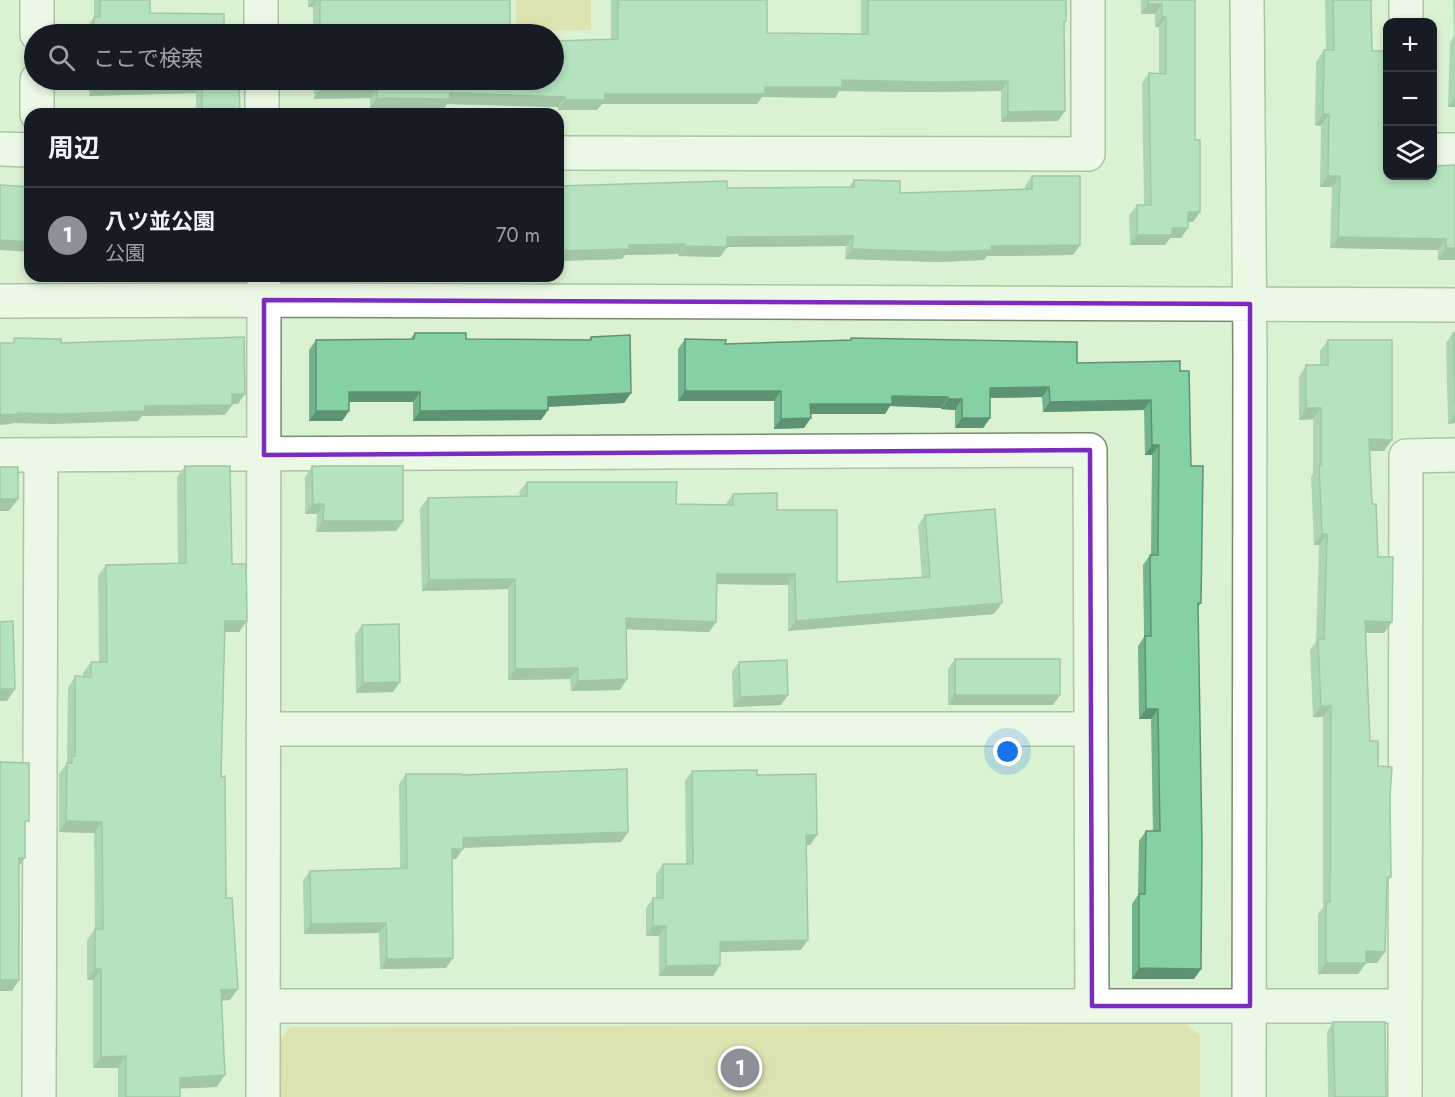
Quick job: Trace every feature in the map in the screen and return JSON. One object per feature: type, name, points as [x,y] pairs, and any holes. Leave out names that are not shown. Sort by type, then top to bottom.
[{"type":"street","points":[[37,0],[37,24]]},
{"type":"street","points":[[261,0],[261,24]]},
{"type":"street","points":[[564,153],[1088,154],[1088,0]]},
{"type":"street","points":[[1247,0],[1250,304],[1249,1097]]},
{"type":"street","points":[[1406,0],[1406,18]]},
{"type":"street","points":[[37,90],[37,108]]},
{"type":"street","points":[[262,90],[262,108]]},
{"type":"street","points":[[0,150],[24,150]]},
{"type":"street","points":[[1437,150],[1455,150]]},
{"type":"street","points":[[262,1097],[264,288]]},
{"type":"street","points":[[0,301],[264,288],[1250,304],[1455,305]]},
{"type":"street","points":[[0,455],[1090,450],[1092,1006]]},
{"type":"street","points":[[39,1097],[41,455]]},
{"type":"street","points":[[1405,1097],[1406,456],[1455,455]]},
{"type":"street","points":[[264,729],[1091,729]]},
{"type":"street","points":[[263,1006],[1405,1006]]},
{"type":"highlighted area","points":[[264,300],[1250,304],[1250,1006],[1092,1006],[1090,450],[264,455]]},
{"type":"shaded area","points":[[516,0],[591,0],[591,30],[564,30],[564,24],[516,24]]},
{"type":"shaded area","points":[[1187,1024],[1200,1036],[1200,1097],[280,1097],[280,1040],[290,1027]]},
{"type":"building","points":[[100,0],[150,0],[150,13],[224,14],[224,24],[94,24],[94,17],[100,17]]},
{"type":"building","points":[[320,0],[510,0],[510,24],[320,24]]},
{"type":"building","points":[[618,0],[767,0],[767,33],[868,34],[868,0],[1066,0],[1066,21],[1064,21],[1065,111],[1008,112],[1008,81],[842,80],[842,87],[765,87],[765,94],[605,94],[605,100],[565,100],[565,97],[450,93],[450,99],[377,98],[377,90],[564,90],[564,41],[618,39]]},
{"type":"building","points":[[1148,0],[1195,0],[1195,140],[1200,140],[1200,212],[1188,212],[1188,228],[1172,228],[1172,235],[1137,235],[1137,205],[1151,205],[1149,73],[1166,74],[1166,17],[1162,17],[1162,4],[1148,4]]},
{"type":"building","points":[[1333,0],[1371,0],[1372,51],[1383,51],[1383,180],[1437,180],[1437,166],[1455,165],[1455,248],[1446,248],[1446,239],[1338,237],[1340,176],[1328,176],[1329,114],[1323,114],[1324,50],[1334,50]]},
{"type":"building","points":[[202,90],[239,90],[240,108],[202,108]]},
{"type":"building","points":[[1032,176],[1080,176],[1080,245],[991,246],[991,250],[947,252],[852,249],[853,236],[727,237],[727,247],[685,246],[685,244],[629,245],[629,249],[564,251],[564,186],[727,181],[727,188],[854,187],[854,180],[900,181],[900,193],[1032,189]]},
{"type":"building","points":[[0,185],[24,187],[24,242],[0,240]]},
{"type":"building","points":[[415,333],[466,333],[466,339],[591,340],[591,337],[630,335],[631,393],[548,397],[548,410],[420,411],[420,392],[349,392],[349,411],[316,411],[316,340],[414,339]]},
{"type":"building","points":[[1453,333],[1455,333],[1455,402]]},
{"type":"building","points":[[244,337],[245,394],[232,394],[232,405],[145,406],[145,411],[0,415],[0,343],[14,343],[14,338],[61,339],[61,343]]},
{"type":"building","points":[[851,338],[1077,342],[1077,363],[1180,361],[1180,371],[1189,371],[1191,466],[1203,466],[1201,603],[1198,603],[1202,845],[1201,969],[1139,968],[1139,894],[1145,894],[1146,831],[1160,831],[1158,709],[1146,709],[1145,636],[1151,636],[1150,555],[1158,555],[1159,445],[1152,445],[1151,400],[1050,402],[1049,387],[990,388],[990,418],[962,418],[962,399],[892,396],[892,404],[810,404],[811,418],[781,419],[781,391],[685,391],[685,339],[726,340],[725,344],[851,340]]},
{"type":"building","points":[[1328,340],[1392,340],[1392,440],[1369,439],[1372,504],[1376,504],[1378,557],[1393,557],[1392,622],[1365,621],[1370,741],[1378,741],[1378,766],[1392,767],[1391,877],[1387,878],[1385,952],[1366,951],[1366,963],[1326,963],[1326,902],[1330,902],[1331,706],[1321,706],[1318,639],[1324,639],[1327,534],[1322,534],[1319,466],[1321,466],[1321,408],[1306,408],[1306,365],[1328,365]]},
{"type":"building","points":[[185,466],[230,466],[232,564],[246,564],[247,621],[225,621],[221,777],[225,776],[226,898],[232,898],[238,989],[221,990],[225,1075],[180,1078],[180,1097],[126,1097],[126,1056],[101,1057],[101,969],[95,969],[95,929],[103,929],[102,822],[66,821],[67,763],[72,763],[72,756],[75,756],[75,676],[91,677],[91,662],[107,662],[106,565],[186,563]]},
{"type":"building","points":[[312,466],[403,466],[403,521],[323,521],[324,504],[313,504]]},
{"type":"building","points":[[0,467],[18,467],[18,499],[0,499]]},
{"type":"building","points":[[527,482],[677,482],[676,504],[733,505],[733,494],[777,493],[777,510],[837,510],[837,582],[930,577],[925,515],[995,509],[1002,603],[796,621],[795,574],[717,574],[716,622],[626,618],[627,679],[578,681],[578,668],[515,669],[515,579],[429,580],[428,498],[527,496]]},
{"type":"building","points":[[13,621],[15,689],[0,689],[0,622]]},
{"type":"building","points":[[399,624],[400,682],[363,683],[362,625]]},
{"type":"building","points":[[955,659],[1060,659],[1060,695],[955,695]]},
{"type":"building","points":[[787,660],[788,695],[740,697],[739,662]]},
{"type":"building","points":[[0,762],[29,763],[29,821],[25,821],[25,858],[19,858],[19,980],[0,980]]},
{"type":"building","points":[[627,769],[628,832],[463,838],[463,849],[452,849],[453,958],[387,959],[386,923],[311,924],[310,871],[407,868],[406,774],[462,775]]},
{"type":"building","points":[[757,770],[757,775],[816,774],[817,835],[806,835],[808,940],[720,942],[720,965],[666,966],[666,926],[653,926],[653,898],[663,898],[663,864],[693,864],[692,771]]},
{"type":"building","points":[[1333,1022],[1385,1022],[1386,1097],[1335,1097]]},
{"type":"place","name":"八ツ並公園","points":[[740,1068]]}]
